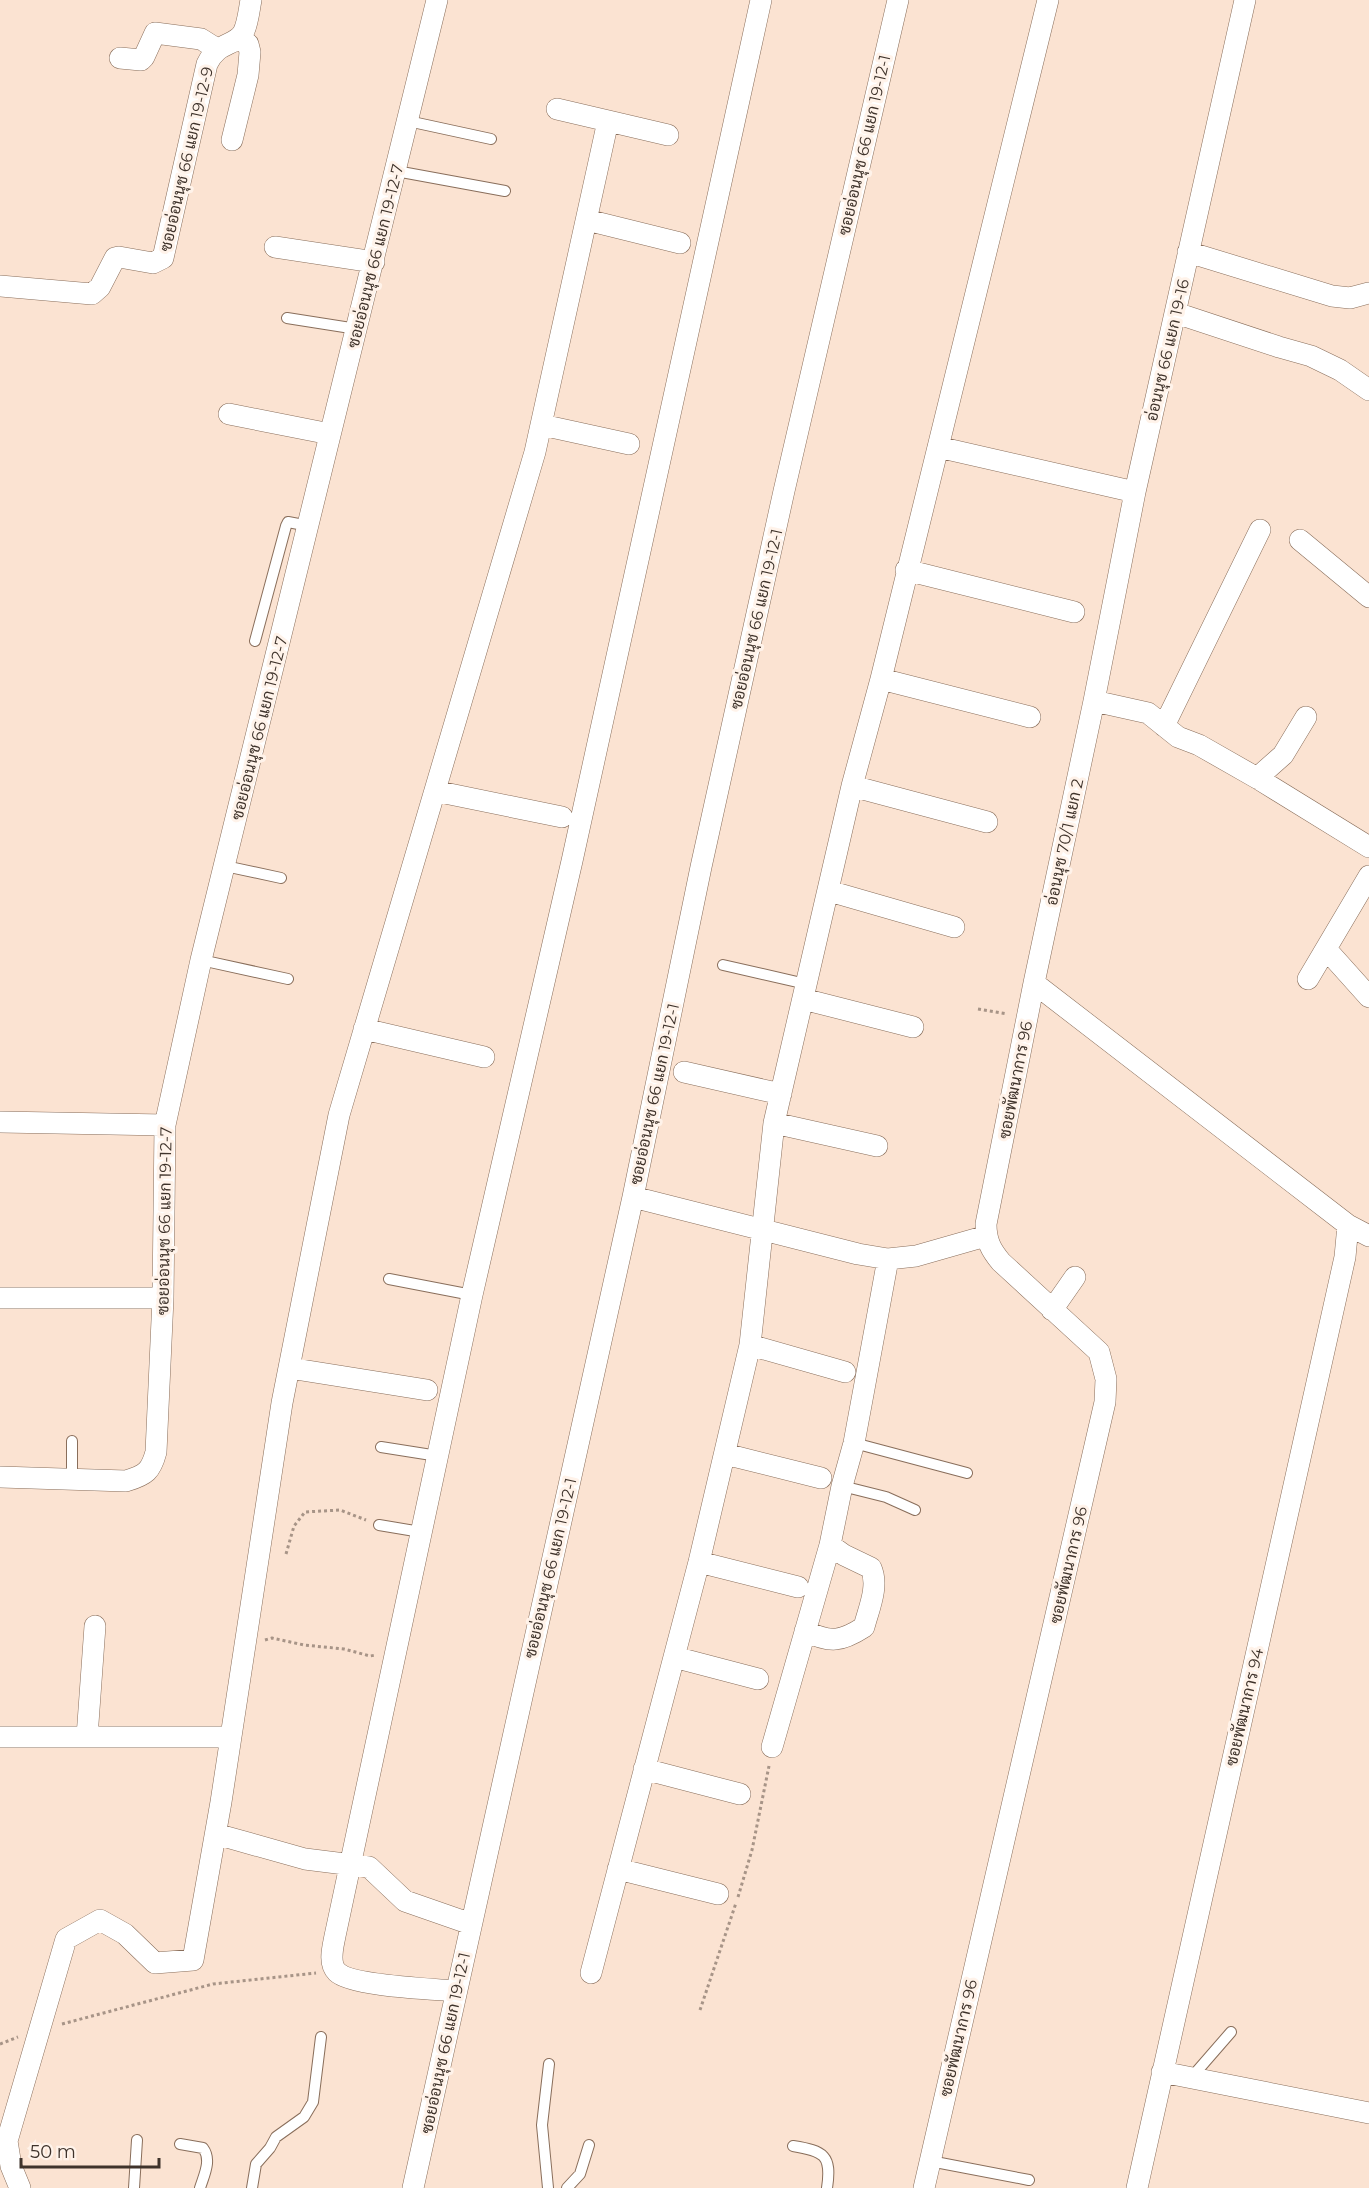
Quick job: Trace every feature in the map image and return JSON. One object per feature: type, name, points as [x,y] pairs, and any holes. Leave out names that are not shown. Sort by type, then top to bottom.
[{"type":"street","points":[[232,140],[249,62],[248,44],[239,38],[246,26],[251,0]]},
{"type":"street","name":"ซอยอ่อนนุช 66 แยก 19-12-7","points":[[72,1480],[126,1481],[142,1476],[152,1466],[156,1452],[163,1298],[165,1125],[201,960],[437,0]]},
{"type":"street","points":[[455,2002],[346,1977],[336,1971],[331,1960],[472,1295],[574,851],[761,0]]},
{"type":"street","name":"ซอยอ่อนนุช 66 แยก 19-12-1","points":[[413,2188],[633,1197],[711,822],[898,0]]},
{"type":"street","points":[[591,1973],[699,1562],[750,1345],[774,1122],[852,786],[881,680],[906,570],[1048,0]]},
{"type":"street","name":"อ่อนนุช 66 แยก 19-16","points":[[1095,702],[1135,492],[1245,0]]},
{"type":"street","points":[[120,58],[141,60],[155,33],[201,39],[217,49]]},
{"type":"street","name":"ซอยอ่อนนุช 66 แยก 19-12-9","points":[[0,286],[92,294],[100,287],[115,258],[119,256],[153,263],[163,258],[207,64],[217,49],[239,38]]},
{"type":"street","points":[[557,109],[668,135]]},
{"type":"street","points":[[20,2188],[12,2166],[7,2141],[66,1939],[100,1920],[125,1934],[155,1963],[193,1960],[216,1833],[282,1403],[339,1115],[536,452],[608,121]]},
{"type":"street","points":[[587,220],[680,243]]},
{"type":"street","points":[[275,247],[374,262]]},
{"type":"street","points":[[1188,252],[1332,296],[1350,298],[1369,293]]},
{"type":"street","points":[[1176,313],[1311,356],[1340,370],[1369,390]]},
{"type":"street","points":[[229,414],[330,434]]},
{"type":"street","points":[[542,425],[629,444]]},
{"type":"street","points":[[938,447],[1135,492]]},
{"type":"street","points":[[1164,726],[1260,530]]},
{"type":"street","points":[[1300,540],[1369,597]]},
{"type":"street","points":[[906,570],[1074,612]]},
{"type":"street","points":[[881,680],[1030,717]]},
{"type":"street","points":[[1095,702],[1148,713],[1178,737],[1199,745],[1257,778],[1369,847]]},
{"type":"street","name":"อ่อนนุช 70/1 แยก 2","points":[[1034,983],[1095,702]]},
{"type":"street","points":[[1257,778],[1283,755],[1306,717]]},
{"type":"street","points":[[852,786],[987,822]]},
{"type":"street","points":[[435,791],[562,817]]},
{"type":"street","points":[[1308,979],[1369,876]]},
{"type":"street","points":[[829,891],[954,927]]},
{"type":"street","points":[[1326,948],[1369,997]]},
{"type":"street","points":[[1034,983],[1348,1225],[1369,1236]]},
{"type":"street","name":"ซอยพัฒนาการ 96","points":[[924,2188],[1105,1402],[1106,1379],[1099,1352],[1001,1262],[990,1249],[986,1236],[986,1224],[1034,983]]},
{"type":"street","points":[[805,991],[913,1027]]},
{"type":"street","points":[[364,1029],[484,1057]]},
{"type":"street","points":[[684,1072],[781,1094]]},
{"type":"street","points":[[0,1122],[165,1125]]},
{"type":"street","points":[[774,1122],[877,1146]]},
{"type":"street","points":[[633,1197],[858,1254],[888,1259],[916,1256],[986,1236]]},
{"type":"street","name":"ซอยพัฒนาการ 94","points":[[1137,2188],[1345,1257],[1348,1225]]},
{"type":"street","points":[[772,1747],[830,1545],[842,1486],[854,1443],[888,1259]]},
{"type":"street","points":[[1052,1310],[1075,1276]]},
{"type":"street","points":[[0,1298],[163,1298]]},
{"type":"street","points":[[750,1345],[845,1372]]},
{"type":"street","points":[[289,1368],[427,1390]]},
{"type":"street","points":[[725,1454],[821,1478]]},
{"type":"street","points":[[0,1477],[72,1480]]},
{"type":"street","points":[[806,1631],[825,1639],[836,1640],[845,1638],[864,1627],[875,1576],[872,1568],[844,1555],[830,1545]]},
{"type":"street","points":[[699,1562],[798,1587]]},
{"type":"street","points":[[87,1737],[95,1626]]},
{"type":"street","points":[[674,1657],[758,1680]]},
{"type":"street","points":[[0,1737],[231,1737]]},
{"type":"street","points":[[644,1769],[740,1794]]},
{"type":"street","points":[[216,1833],[305,1859],[369,1867],[405,1901],[471,1924]]},
{"type":"street","points":[[618,1869],[718,1894]]},
{"type":"street","points":[[1162,2072],[1369,2113]]},
{"type":"lane","points":[[408,120],[491,139]]},
{"type":"lane","points":[[396,171],[504,191]]},
{"type":"lane","points":[[287,318],[357,329]]},
{"type":"lane","points":[[255,640],[285,526],[288,522],[293,522],[309,526]]},
{"type":"lane","points":[[225,866],[281,878]]},
{"type":"lane","points":[[201,960],[288,979]]},
{"type":"lane","points":[[723,965],[805,991]]},
{"type":"lane","points":[[389,1279],[472,1295]]},
{"type":"lane","points":[[72,1442],[72,1480]]},
{"type":"lane","points":[[854,1443],[967,1473]]},
{"type":"lane","points":[[381,1447],[438,1456]]},
{"type":"lane","points":[[842,1486],[886,1497],[915,1510]]},
{"type":"lane","points":[[379,1525],[421,1532]]},
{"type":"lane","points":[[1191,2078],[1231,2032]]},
{"type":"lane","points":[[252,2188],[256,2164],[276,2137],[304,2117],[313,2102],[321,2037]]},
{"type":"lane","points":[[548,2188],[542,2125],[549,2064]]},
{"type":"lane","points":[[134,2188],[137,2140]]},
{"type":"lane","points":[[180,2144],[203,2148],[207,2153],[208,2162],[200,2188]]},
{"type":"lane","points":[[567,2188],[580,2174],[589,2145]]},
{"type":"lane","points":[[793,2146],[822,2153],[827,2159],[830,2170],[827,2188]]},
{"type":"lane","points":[[930,2161],[1029,2180]]},
{"type":"path","points":[[978,1009],[1027,1018]]},
{"type":"path","points":[[286,1554],[294,1526],[304,1512],[340,1510],[379,1525]]},
{"type":"path","points":[[257,1641],[272,1638],[304,1645],[344,1649],[370,1656],[396,1652]]},
{"type":"path","points":[[700,2010],[752,1850],[772,1747]]},
{"type":"path","points":[[62,2024],[213,1984],[336,1971]]},
{"type":"path","points":[[0,2044],[20,2036]]}]
